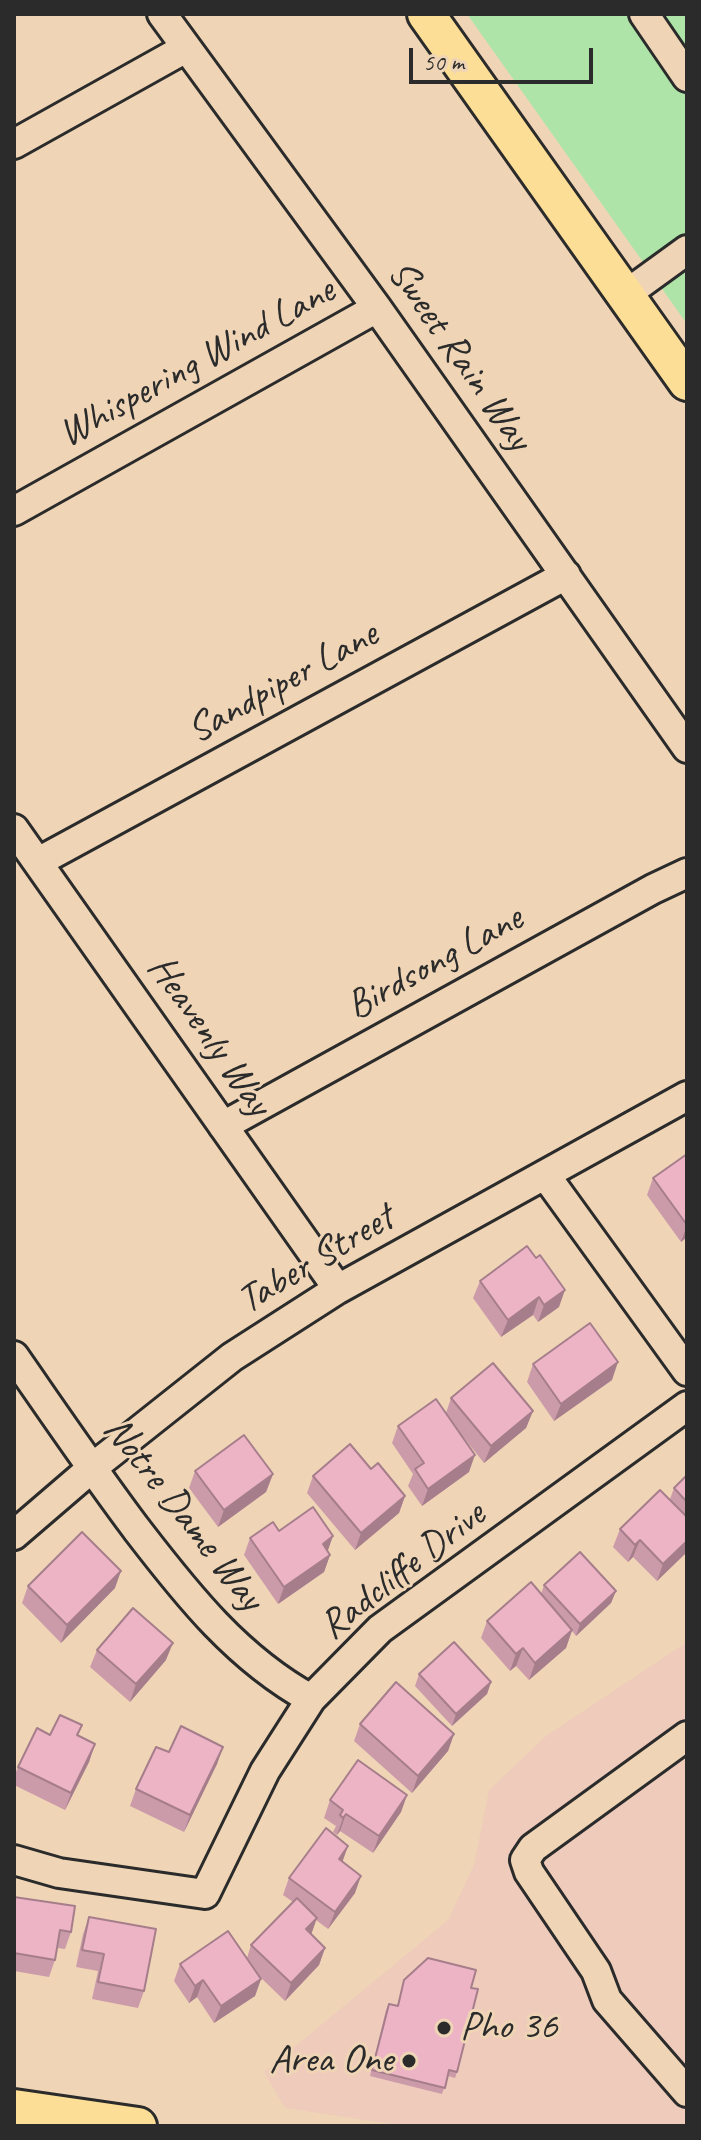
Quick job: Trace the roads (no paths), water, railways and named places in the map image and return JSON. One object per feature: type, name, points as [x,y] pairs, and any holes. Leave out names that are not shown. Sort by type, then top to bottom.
[{"type":"main road","points":[[426,14],[687,382]]},
{"type":"main road","points":[[14,2108],[138,2126]]},
{"type":"street","name":"Sweet Rain Way","points":[[162,14],[377,308],[687,748]]},
{"type":"street","points":[[644,14],[687,77]]},
{"type":"street","points":[[14,144],[186,48]]},
{"type":"street","points":[[625,295],[687,250]]},
{"type":"street","name":"Whispering Wind Lane","points":[[14,511],[377,308]]},
{"type":"street","name":"Sandpiper Lane","points":[[38,862],[566,575]]},
{"type":"street","name":"Heavenly Way","points":[[14,829],[338,1289]]},
{"type":"street","name":"Birdsong Lane","points":[[223,1126],[687,873]]},
{"type":"street","name":"Taber Street","points":[[14,1535],[92,1468],[232,1357],[338,1289],[687,1096]]},
{"type":"street","points":[[546,1176],[687,1371]]},
{"type":"street","name":"Notre Dame Way","points":[[14,1356],[92,1468],[181,1587],[225,1636],[284,1685],[311,1699]]},
{"type":"street","name":"Radcliffe Drive","points":[[14,1860],[59,1873],[205,1894],[265,1771],[311,1699],[380,1629],[687,1406]]},
{"type":"street","points":[[687,1736],[533,1848],[525,1860],[529,1872],[596,1971],[607,2000],[687,2092]]},
{"type":"place","name":"Pho 36","points":[[444,2028]]},
{"type":"place","name":"Area One","points":[[409,2061]]}]
